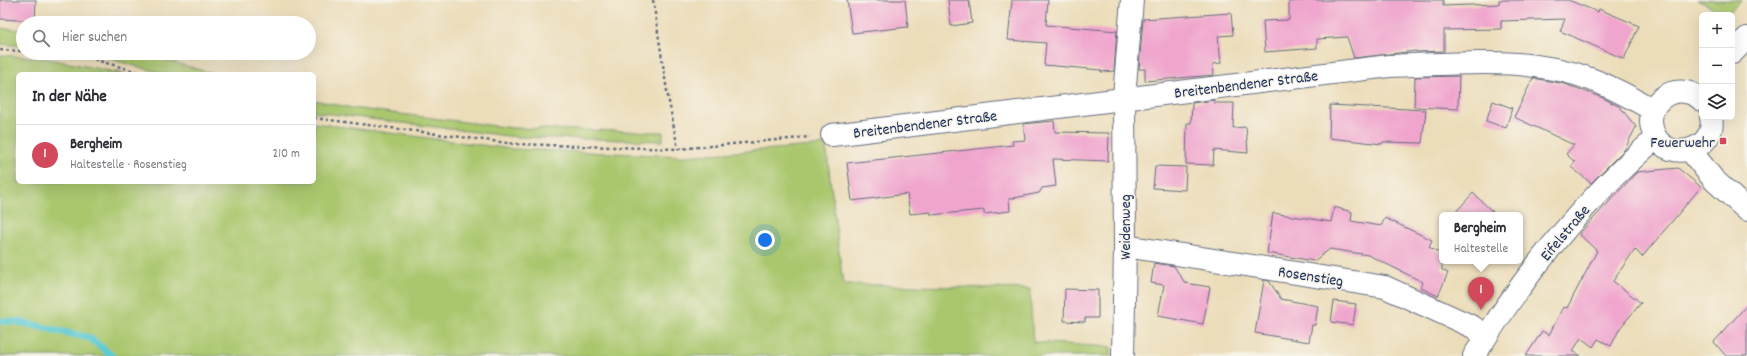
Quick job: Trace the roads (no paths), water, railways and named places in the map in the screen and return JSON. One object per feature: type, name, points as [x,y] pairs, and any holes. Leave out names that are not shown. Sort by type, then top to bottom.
[{"type":"street","name":"Weidenweg","points":[[1123,356],[1125,246],[1124,97],[1132,0]]},
{"type":"street","points":[[1735,50],[1747,38]]},
{"type":"street","name":"Breitenbendener Straße","points":[[832,135],[1124,97],[1389,66],[1501,64],[1544,67],[1592,79],[1627,95],[1653,110]]},
{"type":"street","points":[[1699,94],[1680,91],[1671,92],[1657,102],[1653,110],[1651,120],[1652,129],[1656,138],[1662,145],[1671,150],[1680,152],[1690,150],[1699,146],[1706,139],[1710,130],[1711,120]]},
{"type":"street","name":"Eifelstraße","points":[[1474,356],[1486,336],[1546,251],[1592,200],[1656,138]]},
{"type":"street","points":[[1690,150],[1714,180],[1747,210]]},
{"type":"street","name":"Rosenstieg","points":[[1125,246],[1385,286],[1473,327],[1486,336]]},
{"type":"waterway","points":[[0,321],[19,322],[90,338],[112,356]]},
{"type":"place","name":"Feuerwehr","points":[[1723,141]]},
{"type":"place","name":"Bergheim","points":[[1481,310]]}]
